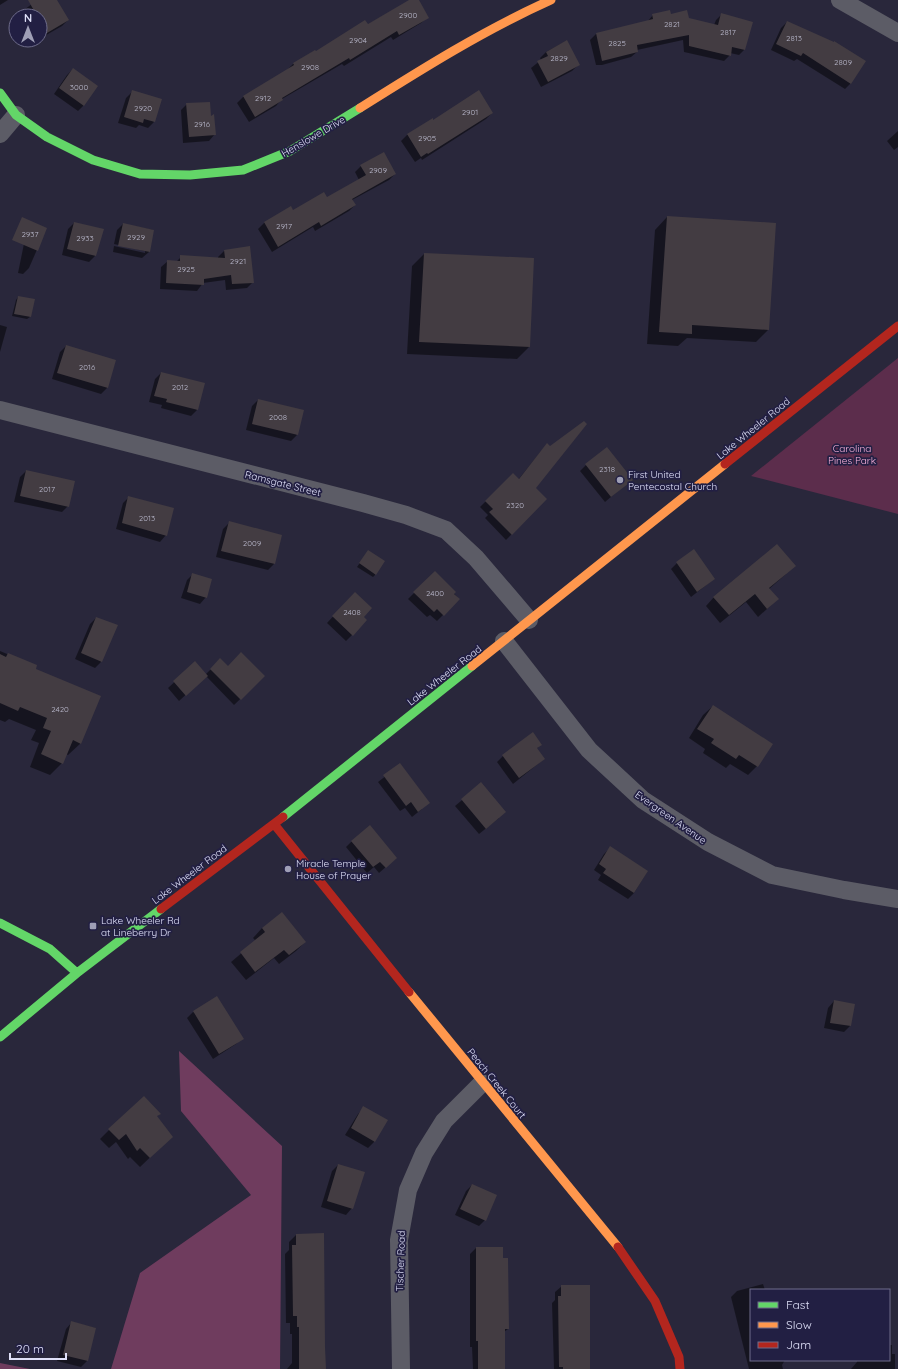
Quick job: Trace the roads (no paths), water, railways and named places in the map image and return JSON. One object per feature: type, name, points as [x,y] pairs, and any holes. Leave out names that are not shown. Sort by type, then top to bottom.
[{"type":"street","name":"Henslowe Drive","points":[[0,93],[16,115],[47,137],[93,160],[140,174],[190,175],[243,170],[290,152],[432,63],[517,15],[551,0]]},
{"type":"street","points":[[840,0],[898,34]]},
{"type":"street","points":[[0,134],[16,115]]},
{"type":"street","name":"Lake Wheeler Road","points":[[0,1036],[77,973],[274,824],[898,326]]},
{"type":"street","name":"Ramsgate Street","points":[[0,410],[358,501],[406,515],[446,530],[476,558],[529,620]]},
{"type":"street","name":"Evergreen Avenue","points":[[504,641],[589,750],[643,800],[708,842],[772,874],[844,890],[898,898]]},
{"type":"street","name":"Peach Creek Court","points":[[274,824],[482,1083],[611,1238],[655,1301],[679,1358],[680,1369]]},
{"type":"street","points":[[0,923],[50,949],[77,973]]},
{"type":"street","name":"Tischer Road","points":[[401,1369],[399,1240],[408,1190],[424,1153],[444,1121],[482,1083]]},
{"type":"place","name":"First United Pentecostal Church","points":[[620,480]]},
{"type":"place","name":"Miracle Temple House of Prayer","points":[[288,869]]},
{"type":"place","name":"Lake Wheeler Rd at Lineberry Dr","points":[[93,926]]},
{"type":"park label","name":"Carolina Pines Park","points":[[852,454]]}]
